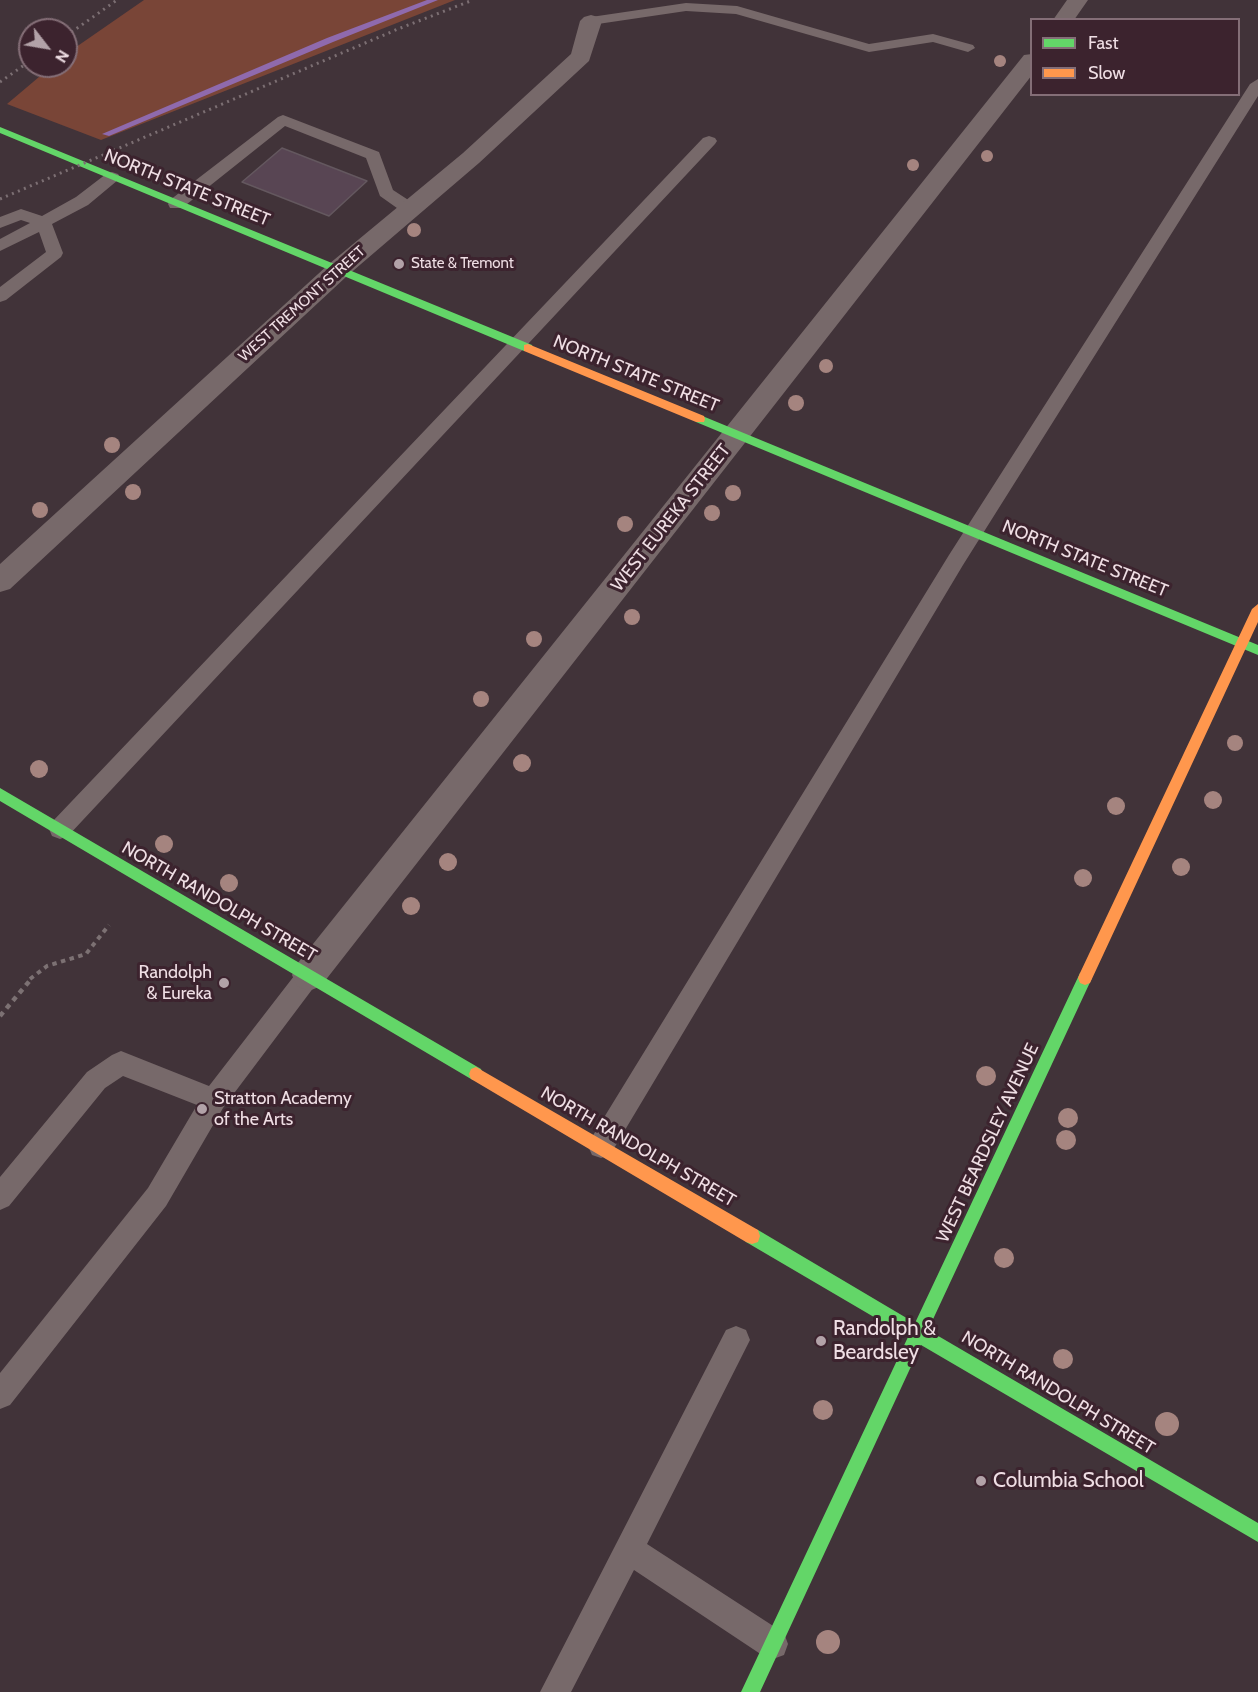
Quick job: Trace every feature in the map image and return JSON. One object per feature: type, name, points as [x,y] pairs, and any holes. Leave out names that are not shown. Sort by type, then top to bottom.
[{"type":"main road","name":"NORTH STATE STREET","points":[[0,130],[1258,650]]},
{"type":"main road","name":"WEST BEARDSLEY AVENUE","points":[[750,1692],[920,1334],[1258,609]]},
{"type":"main road","name":"NORTH RANDOLPH STREET","points":[[0,794],[1258,1533]]},
{"type":"street","points":[[1064,18],[1078,0]]},
{"type":"street","name":"WEST TREMONT STREET","points":[[0,581],[338,270],[471,158],[581,56],[591,21]]},
{"type":"street","name":"WEST EUREKA STREET","points":[[309,975],[1030,63]]},
{"type":"lane","points":[[591,21],[686,7],[737,10],[869,48],[933,38],[968,48]]},
{"type":"lane","points":[[601,1146],[974,533],[1258,84]]},
{"type":"lane","points":[[176,204],[283,120],[373,155],[386,192],[410,208]]},
{"type":"lane","points":[[60,829],[709,141]]},
{"type":"lane","points":[[0,246],[82,201],[112,177]]},
{"type":"lane","points":[[0,223],[21,214],[43,222],[55,253],[0,296]]},
{"type":"lane","points":[[0,1395],[157,1197],[214,1100],[309,975]]},
{"type":"lane","points":[[0,1197],[96,1080],[121,1064],[214,1100]]},
{"type":"lane","points":[[555,1692],[736,1340]]},
{"type":"lane","points":[[628,1549],[773,1644]]},
{"type":"path","points":[[0,1016],[31,978],[47,966],[86,954],[109,925]]},
{"type":"shaded area","points":[[144,0],[455,0],[101,140],[7,104],[38,78],[78,78],[78,46]]},
{"type":"building","points":[[282,148],[367,181],[329,216],[242,182]]},
{"type":"waterway","points":[[106,134],[330,40],[434,0]]},
{"type":"railway","points":[[78,28],[117,0]]},
{"type":"railway","points":[[0,199],[398,29],[473,0]]},
{"type":"railway","points":[[0,82],[18,69]]},
{"type":"traffic: fast","points":[[0,130],[528,348]]},
{"type":"traffic: fast","points":[[700,419],[1258,650]]},
{"type":"traffic: fast","points":[[0,794],[476,1074]]},
{"type":"traffic: fast","points":[[750,1692],[1085,978]]},
{"type":"traffic: fast","points":[[752,1236],[1258,1533]]},
{"type":"traffic: slow","points":[[528,348],[700,419]]},
{"type":"traffic: slow","points":[[1085,978],[1258,609]]},
{"type":"traffic: slow","points":[[476,1074],[752,1236]]},
{"type":"place","name":"State & Tremont","points":[[399,264]]},
{"type":"place","name":"Randolph & Eureka","points":[[224,983]]},
{"type":"place","name":"Stratton Academy of the Arts","points":[[202,1109]]},
{"type":"place","name":"Randolph & Beardsley","points":[[821,1341]]},
{"type":"place","name":"Columbia School","points":[[981,1481]]}]
